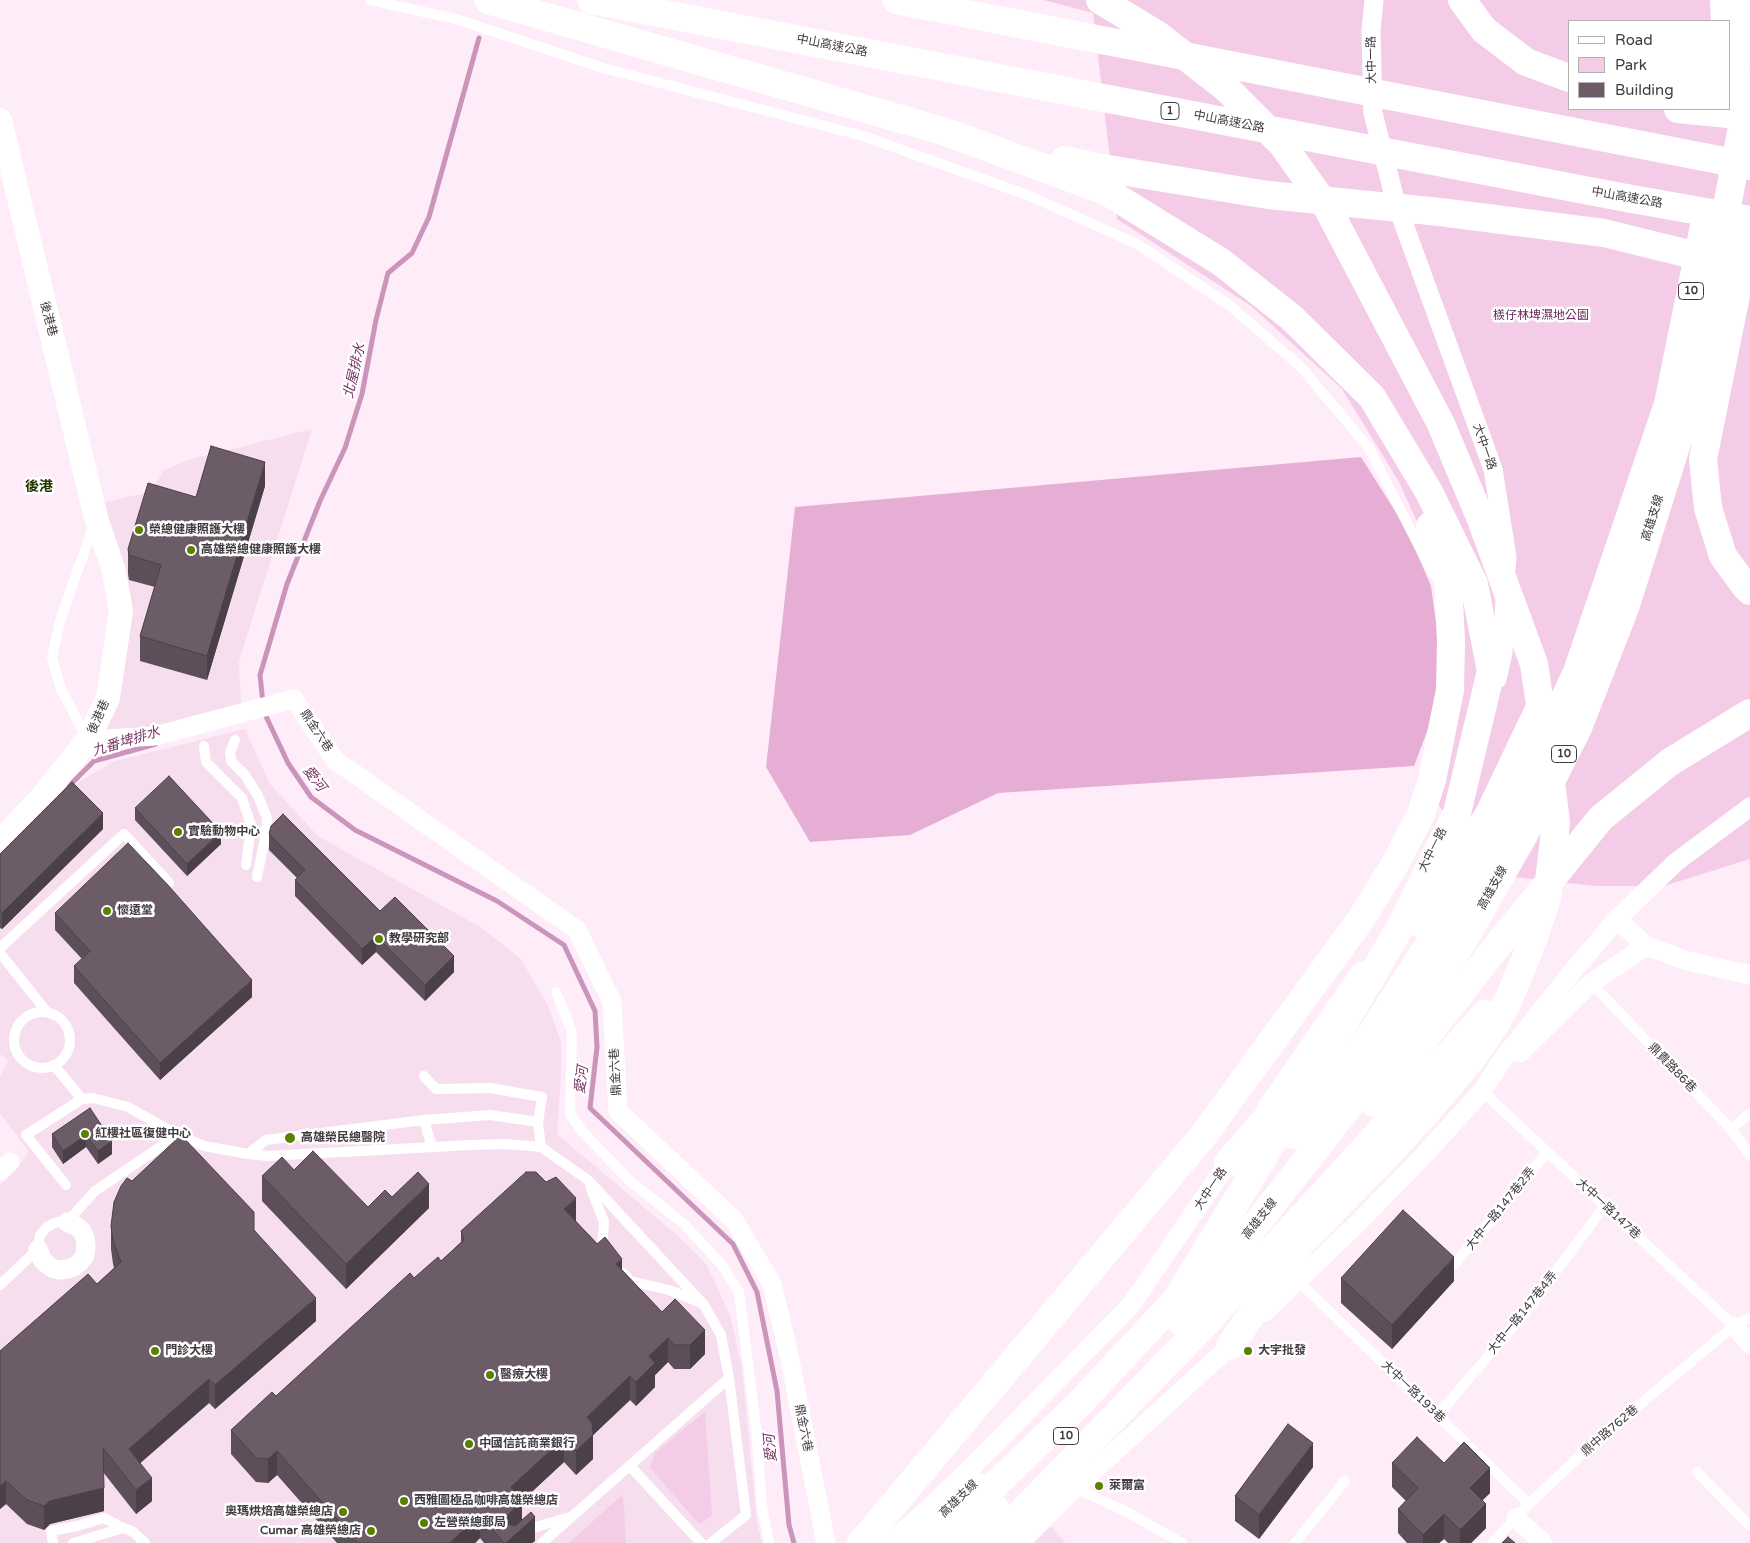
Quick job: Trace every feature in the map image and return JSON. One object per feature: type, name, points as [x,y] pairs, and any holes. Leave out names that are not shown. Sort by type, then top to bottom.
[{"type":"highway","points":[[488,0],[946,132],[1096,167],[1268,195],[1440,212],[1604,233],[1750,269]]},
{"type":"highway","name":"中山高速公路","points":[[591,0],[1750,220]]},
{"type":"highway","points":[[896,0],[1750,166]]},
{"type":"highway","points":[[1100,0],[1158,35],[1227,90],[1282,144],[1328,210],[1441,424],[1498,565],[1534,664],[1556,823],[1547,898],[1532,943],[1508,1001],[1473,1057],[1426,1113],[1302,1242],[1230,1346]]},
{"type":"highway","points":[[1462,0],[1484,30],[1526,62],[1568,78]]},
{"type":"highway","points":[[1730,87],[1735,9]]},
{"type":"highway","name":"高雄支線","points":[[955,1534],[1174,1330],[1375,1073],[1463,941],[1524,832],[1578,728],[1625,608],[1690,402],[1750,85]]},
{"type":"highway","points":[[1688,110],[1750,116]]},
{"type":"highway","points":[[1722,137],[1723,110]]},
{"type":"highway","name":"高雄支線","points":[[913,1543],[1097,1368],[1169,1287],[1355,1059],[1506,825],[1577,672],[1668,404],[1728,110]]},
{"type":"highway","points":[[946,132],[1106,191],[1156,221],[1221,262],[1292,318],[1372,397],[1429,492],[1474,584],[1491,671],[1457,813],[1401,926],[1176,1300],[955,1534]]},
{"type":"highway","points":[[1750,226],[1703,459],[1708,508],[1723,556],[1744,586],[1750,591]]},
{"type":"highway","points":[[861,1543],[1203,1136],[1361,919],[1394,866],[1421,814],[1432,780],[1450,690],[1448,582],[1430,525],[1372,397]]},
{"type":"highway","points":[[1228,1163],[1375,992],[1489,814],[1572,639],[1621,501],[1655,443]]},
{"type":"highway","points":[[1174,1330],[1239,1276],[1493,951],[1601,818],[1670,762],[1750,713]]},
{"type":"highway","points":[[992,1543],[1202,1327],[1362,1152],[1493,1005],[1532,943]]},
{"type":"street","name":"大中一路","points":[[890,1543],[929,1508],[1131,1305],[1402,912],[1478,761],[1503,653],[1506,557],[1493,469],[1395,200],[1372,113],[1371,30],[1374,0]]},
{"type":"street","name":"後港巷","points":[[0,120],[96,518],[114,571],[120,610],[108,698],[88,740],[43,796],[0,841]]},
{"type":"street","name":"鼎金六巷","points":[[88,740],[155,736],[294,699],[335,760],[577,930],[612,1002],[618,1111],[734,1220],[772,1284],[790,1360],[826,1543]]},
{"type":"street","points":[[1482,1091],[1514,1044],[1618,919],[1676,862],[1750,807]]},
{"type":"street","points":[[1618,919],[1646,946],[1688,961],[1750,975]]},
{"type":"street","points":[[1019,1543],[1075,1488],[1230,1346],[1364,1217],[1482,1091],[1591,983],[1646,946]]},
{"type":"street","points":[[38,1249],[43,1261],[52,1268],[67,1270],[80,1262],[85,1254],[85,1238],[82,1231],[67,1222]]},
{"type":"street","points":[[1742,1322],[1750,1344]]},
{"type":"street","points":[[929,1508],[955,1534]]},
{"type":"street","points":[[1523,1511],[1543,1543]]},
{"type":"lane","points":[[370,0],[456,19],[603,68],[863,136],[1030,196],[1139,246],[1229,305],[1300,366],[1369,448],[1439,585],[1452,698],[1432,790],[1372,892],[1196,1135],[1073,1274]]},
{"type":"lane","name":"後港巷","points":[[88,740],[61,690],[52,658],[60,621],[96,518]]},
{"type":"lane","points":[[234,740],[230,753],[231,762],[245,775],[258,796],[267,818],[258,877]]},
{"type":"lane","points":[[204,746],[206,762],[242,798],[251,825],[246,865]]},
{"type":"lane","points":[[0,948],[124,834],[169,884]]},
{"type":"lane","points":[[0,953],[46,1012]]},
{"type":"lane","name":"鼎貴路86巷","points":[[1591,983],[1731,1129],[1750,1155]]},
{"type":"lane","points":[[556,992],[572,1032],[570,1114],[582,1132],[630,1181],[684,1224],[721,1264],[739,1292],[756,1428],[762,1506],[769,1543]]},
{"type":"lane","points":[[37,1012],[46,1012],[62,1020],[70,1036],[69,1045],[61,1060],[54,1065],[44,1068],[35,1067],[26,1063],[20,1056],[14,1039],[21,1021],[37,1012]]},
{"type":"lane","points":[[54,1065],[82,1099]]},
{"type":"lane","points":[[424,1076],[436,1089],[490,1088],[542,1097],[538,1122],[540,1146]]},
{"type":"lane","name":"大中一路147巷","points":[[1482,1091],[1604,1206],[1742,1322]]},
{"type":"lane","points":[[66,1185],[26,1135],[82,1099],[93,1098],[128,1107],[178,1135],[204,1146],[248,1154],[268,1156],[505,1144],[540,1146],[588,1180],[702,1303],[721,1335],[729,1378],[746,1515],[711,1543]]},
{"type":"lane","points":[[1731,1129],[1750,1113]]},
{"type":"lane","points":[[248,1154],[266,1140],[424,1120],[490,1115],[538,1122]]},
{"type":"lane","points":[[424,1120],[432,1147]]},
{"type":"lane","points":[[0,1285],[38,1249],[40,1235],[47,1227],[57,1222],[67,1222],[95,1191],[178,1135]]},
{"type":"lane","name":"大中一路147巷2弄","points":[[1454,1265],[1547,1152]]},
{"type":"lane","points":[[588,1180],[604,1222],[602,1247],[630,1281],[669,1290],[702,1303]]},
{"type":"lane","name":"大中一路147巷4弄","points":[[1437,1416],[1530,1308],[1604,1206]]},
{"type":"lane","name":"大中一路193巷","points":[[1297,1280],[1437,1416],[1523,1511]]},
{"type":"lane","name":"鼎中路762巷","points":[[1492,1543],[1596,1441],[1742,1322]]},
{"type":"lane","points":[[875,1543],[924,1481],[1004,1357]]},
{"type":"lane","points":[[542,1543],[729,1378]]},
{"type":"lane","points":[[630,1466],[701,1543]]},
{"type":"lane","points":[[1697,1472],[1750,1526]]},
{"type":"lane","points":[[1295,1543],[1345,1481]]},
{"type":"lane","points":[[1075,1488],[1126,1511],[1182,1543]]},
{"type":"lane","points":[[512,1543],[526,1530],[573,1516]]},
{"type":"lane","points":[[53,1543],[51,1531],[104,1518],[132,1531],[145,1543]]},
{"type":"lane","points":[[72,1543],[123,1528]]},
{"type":"shaded area","points":[[312,429],[239,661],[241,706],[152,728],[103,731],[122,683],[129,614],[105,502],[151,492],[164,470],[188,460]]},
{"type":"shaded area","points":[[1361,457],[1407,530],[1431,586],[1439,644],[1438,702],[1414,766],[998,793],[910,835],[810,842],[766,767],[795,507]]},
{"type":"shaded area","name":"高雄榮民總醫院","points":[[245,729],[270,784],[318,836],[482,928],[521,959],[549,1008],[561,1042],[561,1077],[557,1134],[677,1235],[707,1265],[731,1318],[742,1368],[757,1522],[762,1543],[0,1543],[0,1185],[14,1172],[29,1151],[0,1114],[0,1076],[8,1061],[0,1054],[0,863],[80,781],[115,761]]},
{"type":"shaded area","points":[[1051,1526],[1066,1543],[1034,1543]]},
{"type":"green space","name":"檨仔林埤濕地公園","points":[[1043,0],[1750,0],[1750,859],[1664,886],[1595,886],[1514,877],[1463,840],[1433,797],[1452,600],[1399,482],[1342,389],[1251,306],[1117,219],[1093,13]]},
{"type":"green space","points":[[705,1412],[712,1515],[699,1524],[650,1468],[655,1453]]},
{"type":"green space","points":[[623,1494],[626,1543],[569,1543]]},
{"type":"building","name":"高雄榮總健康照護大樓","points":[[211,446],[265,462],[207,656],[140,636],[161,565],[129,555],[128,549],[148,483],[196,497]]},
{"type":"building","name":"實驗動物中心","points":[[169,776],[221,832],[187,864],[135,808]]},
{"type":"building","points":[[72,782],[103,813],[2,913],[0,911],[0,854]]},
{"type":"building","points":[[283,814],[380,911],[395,897],[454,956],[425,985],[376,936],[362,949],[295,880],[305,870],[269,834],[271,826]]},
{"type":"building","points":[[128,843],[252,980],[160,1063],[74,966],[90,951],[55,913]]},
{"type":"building","points":[[90,1108],[112,1141],[98,1151],[86,1135],[63,1151],[52,1134]]},
{"type":"building","name":"門診大樓","points":[[181,1135],[254,1212],[254,1230],[316,1298],[215,1385],[209,1379],[129,1449],[152,1478],[136,1490],[103,1448],[104,1488],[50,1501],[44,1506],[27,1500],[6,1481],[0,1486],[0,1351],[88,1274],[97,1284],[121,1262],[113,1241],[111,1226],[114,1202],[121,1186],[127,1178],[132,1181]]},
{"type":"building","points":[[313,1151],[368,1207],[385,1190],[392,1197],[418,1172],[429,1184],[346,1264],[262,1176],[282,1157],[294,1170]]},
{"type":"building","name":"醫療大樓","points":[[526,1172],[536,1172],[546,1182],[556,1177],[576,1198],[564,1209],[597,1244],[605,1237],[622,1259],[616,1264],[662,1312],[675,1299],[705,1330],[690,1345],[674,1345],[668,1338],[649,1356],[655,1363],[636,1382],[630,1376],[587,1417],[592,1423],[593,1435],[576,1451],[564,1438],[511,1487],[522,1501],[508,1515],[506,1520],[508,1524],[515,1526],[531,1512],[535,1517],[506,1543],[480,1514],[450,1543],[358,1543],[277,1451],[268,1459],[256,1458],[231,1430],[272,1392],[276,1396],[410,1273],[414,1278],[438,1257],[441,1261],[464,1240],[461,1231]]},
{"type":"building","points":[[1403,1210],[1454,1257],[1392,1325],[1341,1278]]},
{"type":"building","points":[[1288,1424],[1313,1443],[1259,1515],[1235,1496]]},
{"type":"building","points":[[1417,1437],[1444,1463],[1464,1442],[1490,1468],[1470,1488],[1486,1504],[1460,1530],[1444,1514],[1423,1535],[1398,1509],[1418,1488],[1392,1463]]},
{"type":"building","points":[[1508,1537],[1515,1543],[1502,1543]]},
{"type":"waterway","name":"北屋排水","points":[[263,703],[260,675],[287,584],[320,501],[345,448],[362,394],[376,320],[388,273],[412,253],[429,217],[479,38]]},
{"type":"waterway","name":"愛河","points":[[264,712],[288,763],[311,797],[355,830],[497,901],[564,945],[595,1011],[597,1047],[590,1108],[733,1244],[757,1292],[777,1391],[789,1525],[794,1543]]},
{"type":"waterway","name":"九番埤排水","points":[[69,786],[94,761],[156,744]]},
{"type":"place","name":"榮總健康照護大樓","points":[[139,530]]},
{"type":"place","name":"高雄榮總健康照護大樓","points":[[191,550]]},
{"type":"place","name":"實驗動物中心","points":[[178,832]]},
{"type":"place","name":"懷遠堂","points":[[107,911]]},
{"type":"place","name":"教學研究部","points":[[379,939]]},
{"type":"place","name":"紅樓社區復健中心","points":[[85,1134]]},
{"type":"place","name":"高雄榮民總醫院","points":[[290,1138]]},
{"type":"place","name":"門診大樓","points":[[155,1351]]},
{"type":"place","name":"大宇批發","points":[[1248,1351]]},
{"type":"place","name":"醫療大樓","points":[[490,1375]]},
{"type":"place","name":"中國信託商業銀行","points":[[469,1444]]},
{"type":"place","name":"萊爾富","points":[[1099,1486]]},
{"type":"place","name":"西雅圖極品咖啡高雄榮總店","points":[[404,1501]]},
{"type":"place","name":"奧瑪烘焙高雄榮總店","points":[[343,1512]]},
{"type":"place","name":"左營榮總郵局","points":[[424,1523]]},
{"type":"place","name":"Cumar 高雄榮總店","points":[[371,1531]]},
{"type":"district","name":"後港","points":[[39,487]]}]
